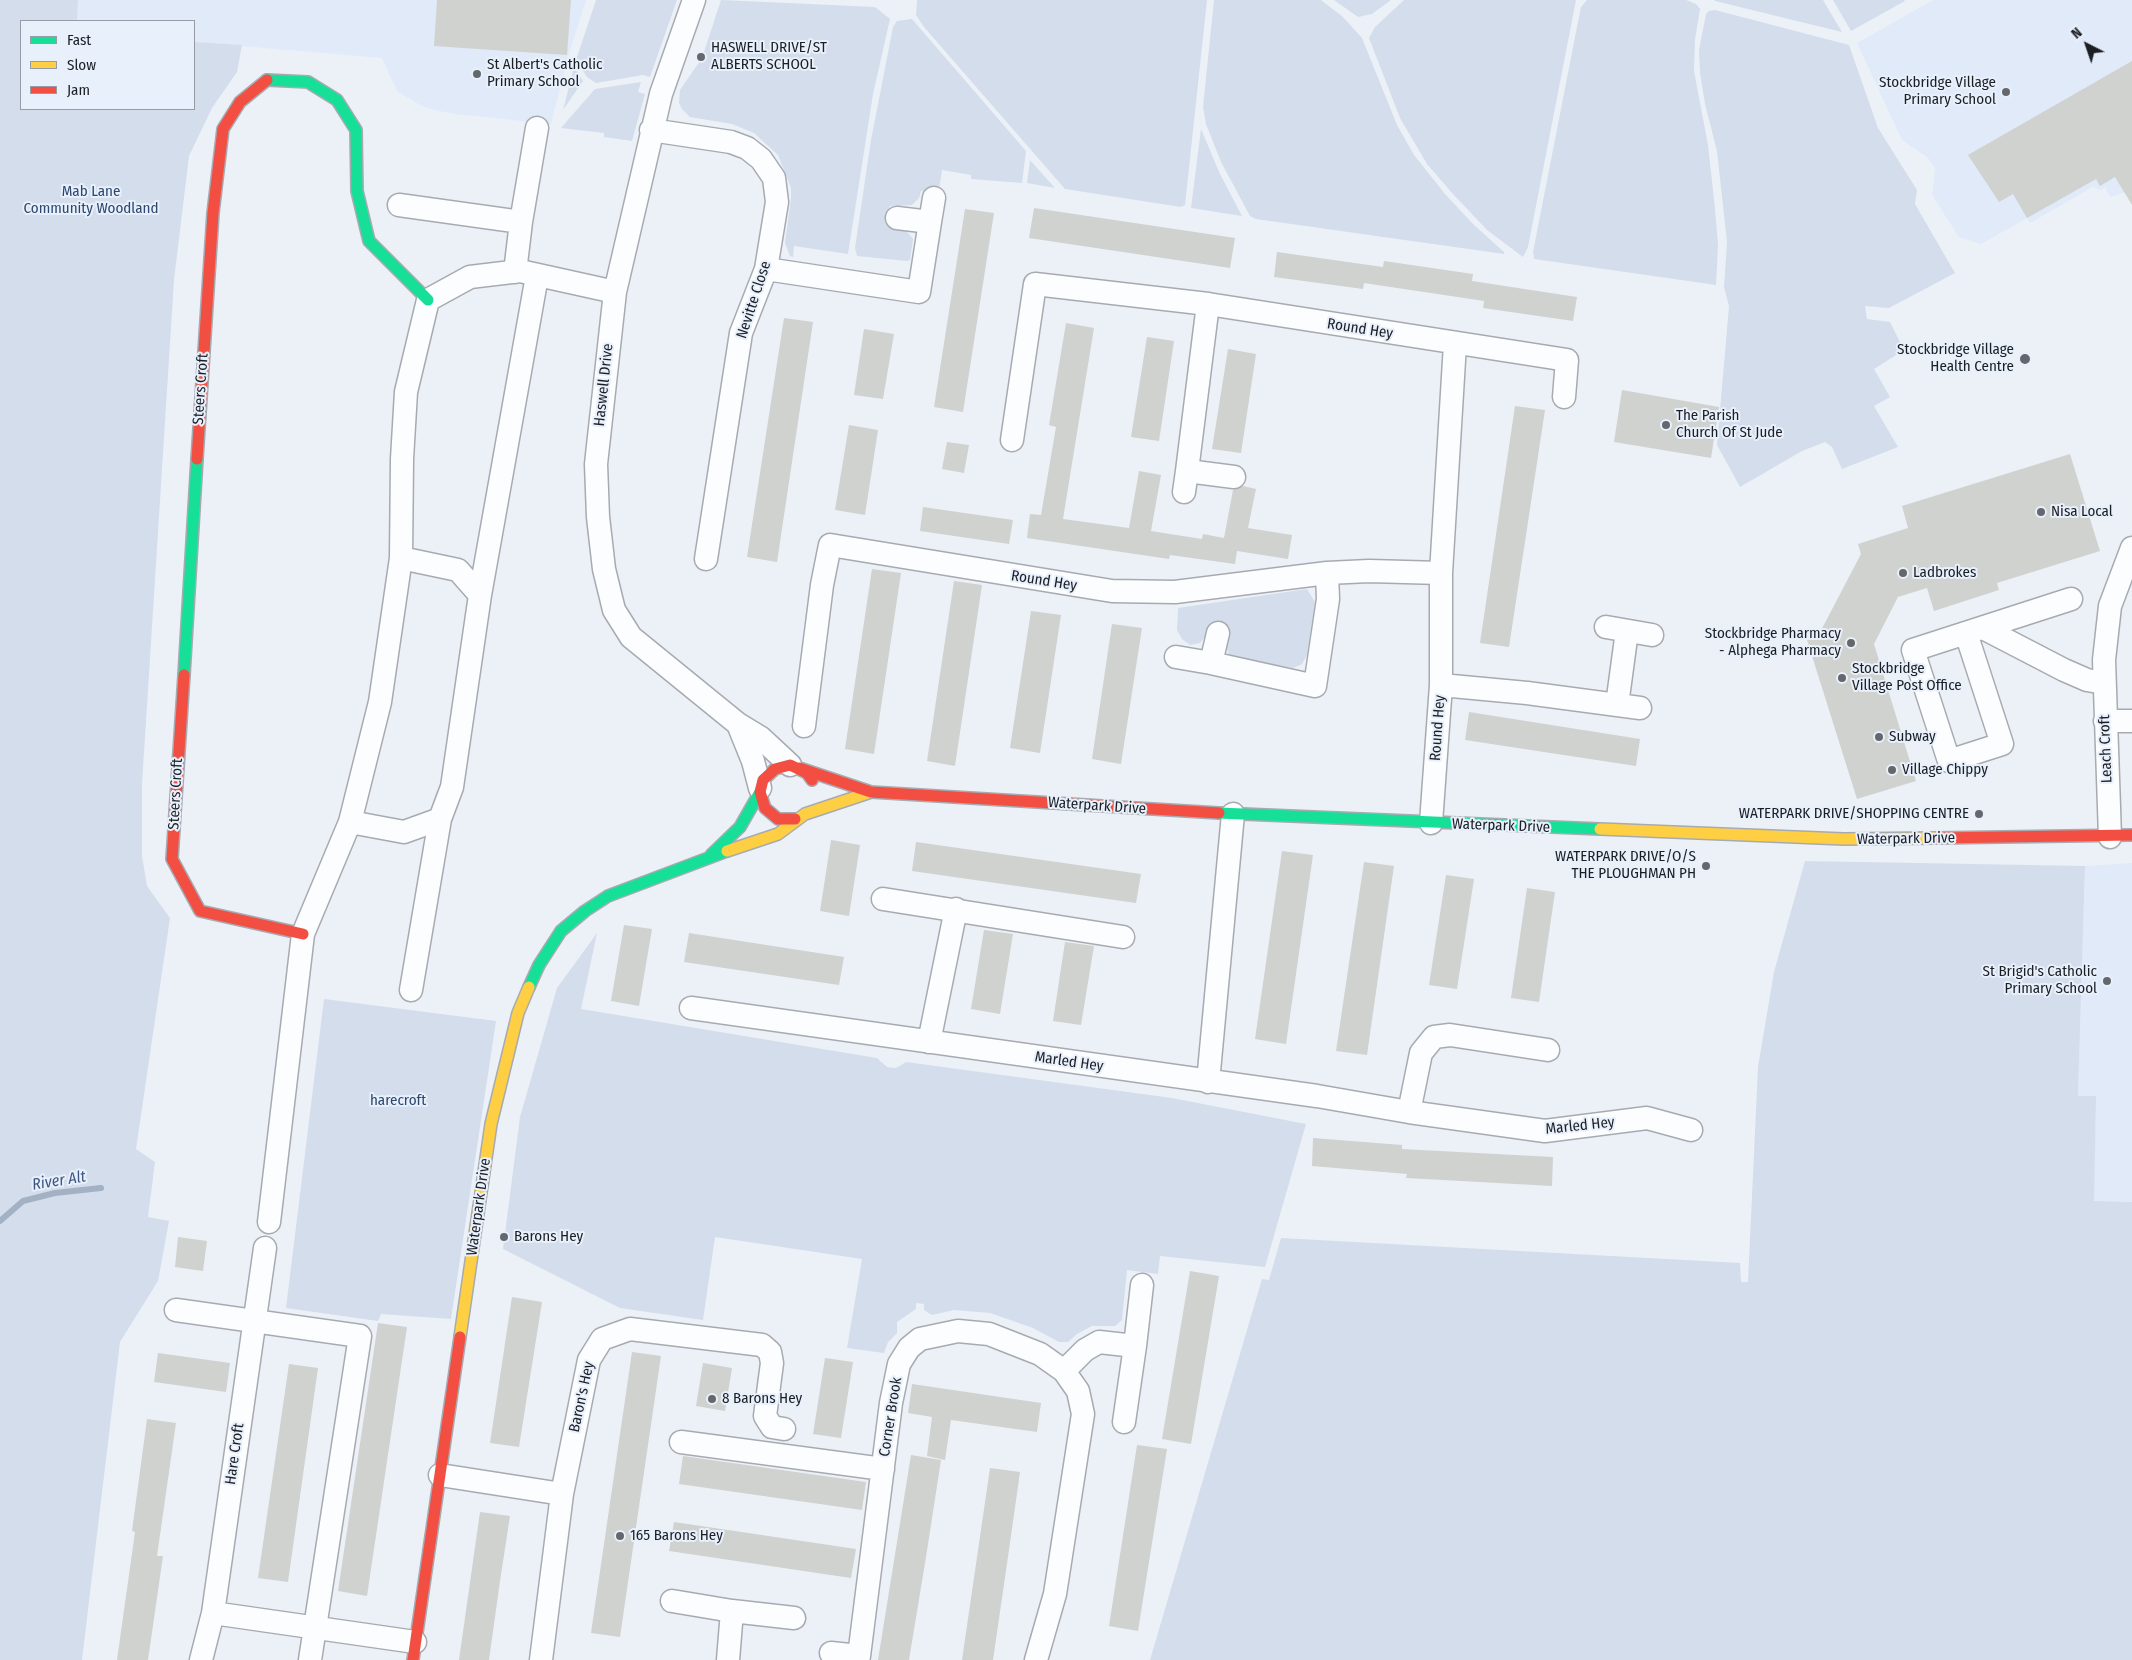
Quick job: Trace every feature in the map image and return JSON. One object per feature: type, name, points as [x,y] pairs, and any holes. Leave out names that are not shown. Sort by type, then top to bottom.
[{"type":"street","name":"Haswell Drive","points":[[694,0],[670,64],[652,130],[615,292],[596,464],[599,526],[604,569],[612,601],[622,624],[631,637],[738,724],[761,738],[795,767]]},
{"type":"street","name":"Steers Croft","points":[[304,934],[200,911],[172,859],[214,213],[222,129],[240,102],[266,80],[308,82],[337,100],[356,130],[357,191],[369,242],[428,300]]},
{"type":"street","points":[[515,272],[521,222],[537,128]]},
{"type":"street","name":"Nevitte Close","points":[[652,130],[731,142],[747,148],[761,159],[774,178],[777,202],[766,269],[741,333],[706,559]]},
{"type":"street","points":[[766,269],[919,292],[934,198]]},
{"type":"street","points":[[399,205],[521,222]]},
{"type":"street","points":[[897,218],[930,222]]},
{"type":"street","points":[[269,1222],[304,934],[350,822],[380,702],[401,558],[402,459],[406,392],[428,300],[470,277],[515,272],[615,292]]},
{"type":"street","points":[[411,990],[440,818],[452,788],[480,595],[537,276]]},
{"type":"street","name":"Round Hey","points":[[1012,440],[1035,284],[1208,304],[1567,360],[1564,397]]},
{"type":"street","points":[[1208,304],[1185,481],[1234,477]]},
{"type":"street","name":"Round Hey","points":[[1431,823],[1441,685],[1441,574],[1455,344]]},
{"type":"street","name":"Round Hey","points":[[804,726],[822,585],[830,545],[1112,591],[1175,592],[1326,573],[1369,571],[1441,574]]},
{"type":"street","name":"Leach Croft","points":[[2110,837],[2104,660],[2110,606],[2132,548]]},
{"type":"street","points":[[401,558],[458,570],[480,595]]},
{"type":"street","points":[[1176,658],[1315,686],[1328,600],[1326,573]]},
{"type":"street","points":[[1975,630],[2002,744],[1949,761],[1914,650],[1975,630],[2071,599]]},
{"type":"street","points":[[1617,704],[1617,629],[1652,635]]},
{"type":"street","points":[[1975,630],[2088,680],[2104,683]]},
{"type":"street","points":[[1210,664],[1218,632]]},
{"type":"street","points":[[1441,685],[1527,693],[1640,708]]},
{"type":"street","points":[[2105,721],[2132,721]]},
{"type":"street","name":"Haswell Drive","points":[[738,724],[753,762],[760,790]]},
{"type":"street","name":"Waterpark Drive","points":[[708,857],[740,828],[768,774],[782,766],[795,767],[871,792],[1234,814],[1844,839],[2110,837],[2132,835]]},
{"type":"street","name":"Waterpark Drive","points":[[414,1651],[491,1124],[518,1013],[548,948],[561,931],[584,910],[634,884],[708,857],[765,840],[778,834],[800,816],[814,794],[807,773],[795,767]]},
{"type":"street","name":"Waterpark Drive","points":[[760,790],[761,800],[770,815],[778,819],[800,816],[871,792]]},
{"type":"street","points":[[1208,1082],[1234,814]]},
{"type":"street","points":[[350,822],[404,832],[440,818]]},
{"type":"street","points":[[883,899],[956,909],[1123,937]]},
{"type":"street","points":[[929,1042],[956,909]]},
{"type":"street","name":"Marled Hey","points":[[691,1008],[1317,1096],[1409,1112],[1545,1131],[1648,1118],[1690,1130]]},
{"type":"street","points":[[1409,1112],[1421,1053],[1434,1037],[1450,1035],[1548,1050]]},
{"type":"street","name":"Hare Croft","points":[[201,1660],[213,1614],[265,1248]]},
{"type":"street","points":[[1124,1422],[1142,1285]]},
{"type":"street","points":[[176,1310],[360,1336],[310,1660]]},
{"type":"street","name":"Baron's Hey","points":[[541,1660],[562,1494],[588,1360],[602,1339],[630,1329],[762,1345],[770,1352],[772,1363],[765,1416],[778,1428],[768,1454]]},
{"type":"street","name":"Corner Brook","points":[[831,1653],[859,1656],[891,1403],[899,1364],[909,1348],[920,1339],[958,1331],[990,1334],[1040,1354],[1064,1372],[1078,1391],[1083,1414],[1055,1594],[1036,1660]]},
{"type":"street","points":[[1064,1372],[1085,1350],[1099,1342],[1134,1346]]},
{"type":"street","points":[[681,1442],[883,1469]]},
{"type":"street","points":[[440,1475],[562,1494]]},
{"type":"street","points":[[672,1601],[732,1611],[794,1618]]},
{"type":"street","points":[[728,1660],[732,1611]]},
{"type":"street","points":[[213,1614],[314,1629],[414,1651]]},
{"type":"shaded area","name":"St Albert's Catholic Primary School","points":[[78,0],[586,0],[568,57],[551,124],[455,114],[420,105],[397,91],[382,58],[195,42],[195,20],[77,20]]},
{"type":"shaded area","name":"Stockbridge Village Primary School","points":[[1933,0],[2132,0],[2132,190],[2110,197],[2105,187],[2101,190],[2093,187],[2030,223],[2027,218],[1981,244],[1959,237],[1932,195],[1935,168],[1928,158],[1902,140],[1857,43]]},
{"type":"shaded area","name":"St Brigid's Catholic Primary School","points":[[2132,863],[2132,1202],[2093,1201],[2096,1097],[2078,1096],[2085,866]]},
{"type":"green space","name":"Mab Lane Community Woodland","points":[[0,0],[78,0],[77,20],[20,20],[20,110],[195,110],[195,42],[242,45],[237,72],[212,108],[189,156],[174,280],[142,784],[142,856],[147,886],[170,918],[136,1149],[155,1162],[148,1217],[169,1221],[158,1281],[120,1342],[82,1660],[0,1660]]},
{"type":"green space","points":[[596,0],[677,0],[650,77],[643,75],[596,83],[587,77],[576,60]]},
{"type":"green space","points":[[721,0],[875,7],[890,19],[873,94],[848,254],[794,246],[793,257],[790,256],[785,243],[791,188],[778,155],[754,133],[732,124],[690,117],[679,103],[680,90],[702,58]]},
{"type":"green space","points":[[917,0],[1207,0],[1185,205],[1181,207],[1065,189],[924,27],[916,15]]},
{"type":"green space","points":[[1214,0],[1321,0],[1343,17],[1362,38],[1397,125],[1414,155],[1445,194],[1504,254],[1256,219],[1250,216],[1221,162],[1206,124],[1203,107]]},
{"type":"green space","points":[[1334,0],[1391,0],[1372,14],[1358,17]]},
{"type":"green space","points":[[1404,0],[1576,0],[1528,247],[1523,257],[1487,230],[1453,194],[1427,164],[1400,118],[1369,38],[1375,27]]},
{"type":"green space","points":[[1587,0],[1686,0],[1696,4],[1700,9],[1695,40],[1694,71],[1708,145],[1715,209],[1718,245],[1716,285],[1534,259],[1533,252],[1581,7]]},
{"type":"green space","points":[[1823,0],[1842,32],[1715,1]]},
{"type":"green space","points":[[1833,0],[1904,0],[1905,1],[1851,31]]},
{"type":"green space","points":[[1715,10],[1849,45],[1878,128],[1917,190],[1915,204],[1955,273],[1889,308],[1865,306],[1867,319],[1890,322],[1904,350],[1874,369],[1890,397],[1874,406],[1898,447],[1842,469],[1832,447],[1825,442],[1802,451],[1740,487],[1717,445],[1729,306],[1724,287],[1727,242],[1717,151],[1705,104],[1700,73],[1699,50],[1706,14],[1709,11]]},
{"type":"green space","points":[[912,19],[1026,151],[1022,183],[971,179],[971,175],[942,170],[939,190],[936,193],[921,191],[919,198],[912,205],[890,206],[887,223],[904,228],[913,239],[910,260],[857,256],[855,248],[871,140],[893,27],[897,21]]},
{"type":"green space","points":[[574,67],[583,81],[563,110]]},
{"type":"green space","points":[[641,82],[638,92],[645,94],[632,141],[604,137],[604,133],[561,128],[595,89]]},
{"type":"green space","points":[[1201,129],[1220,174],[1242,216],[1191,208]]},
{"type":"green space","points":[[1030,160],[1055,188],[1027,183]]},
{"type":"green space","points":[[1307,589],[1315,602],[1307,655],[1302,664],[1293,668],[1233,658],[1229,655],[1226,646],[1208,633],[1200,643],[1190,645],[1182,639],[1177,630],[1178,608]]},
{"type":"green space","points":[[1805,861],[2085,866],[2078,1096],[2096,1096],[2094,1201],[2132,1202],[2132,1660],[1150,1660],[1262,1279],[1269,1280],[1281,1238],[1740,1263],[1741,1282],[1748,1282],[1758,1067],[1774,972]]},
{"type":"green space","points":[[597,933],[581,1009],[877,1058],[887,1067],[896,1068],[906,1062],[1172,1098],[1306,1124],[1265,1267],[1160,1256],[1158,1274],[1127,1270],[1122,1320],[1115,1326],[1092,1326],[1077,1334],[1068,1342],[1059,1342],[1033,1328],[990,1313],[954,1310],[932,1315],[924,1310],[924,1304],[916,1303],[916,1309],[897,1322],[897,1333],[888,1342],[884,1353],[847,1348],[862,1259],[715,1237],[703,1320],[620,1308],[503,1249],[520,1117],[557,988]]},
{"type":"green space","name":"harecroft","points":[[324,999],[496,1021],[451,1319],[381,1314],[378,1321],[286,1308]]},
{"type":"building","points":[[437,0],[571,0],[567,55],[434,46]]},
{"type":"building","points":[[2132,61],[2132,205],[2115,177],[2100,186],[2096,179],[2027,218],[2013,194],[1999,202],[1968,155]]},
{"type":"building","points":[[1034,208],[1235,238],[1230,268],[1029,238]]},
{"type":"building","points":[[965,209],[994,213],[963,412],[934,407]]},
{"type":"building","points":[[1277,252],[1383,267],[1384,261],[1473,274],[1472,281],[1577,297],[1573,321],[1483,308],[1484,301],[1364,283],[1363,289],[1274,277]]},
{"type":"building","points":[[784,318],[813,322],[777,562],[747,557]]},
{"type":"building","points":[[1066,323],[1094,328],[1063,519],[1129,528],[1139,471],[1161,475],[1151,531],[1202,539],[1203,534],[1224,538],[1233,490],[1243,486],[1256,489],[1248,528],[1292,535],[1288,559],[1237,551],[1235,564],[1170,555],[1169,559],[1027,538],[1030,514],[1041,515],[1056,427],[1049,425]]},
{"type":"building","points":[[864,329],[894,334],[883,399],[854,395]]},
{"type":"building","points":[[1147,337],[1174,341],[1159,441],[1131,437]]},
{"type":"building","points":[[1228,349],[1256,354],[1241,453],[1212,449]]},
{"type":"building","name":"The Parish Church Of St Jude","points":[[1622,390],[1719,407],[1711,458],[1614,442]]},
{"type":"building","points":[[1515,406],[1545,410],[1509,647],[1480,643]]},
{"type":"building","points":[[849,425],[878,430],[865,515],[835,510]]},
{"type":"building","points":[[947,442],[969,445],[964,473],[942,469]]},
{"type":"building","points":[[2070,454],[2100,551],[1997,583],[1999,590],[1934,611],[1927,588],[1898,597],[1874,644],[1916,781],[1857,799],[1807,640],[1817,638],[1861,554],[1858,544],[1908,528],[1902,506]]},
{"type":"building","points":[[923,507],[1013,520],[1009,544],[920,531]]},
{"type":"building","points":[[872,569],[901,573],[874,754],[845,749]]},
{"type":"building","points":[[954,581],[982,585],[955,766],[927,761]]},
{"type":"building","points":[[1031,611],[1061,615],[1040,753],[1010,748]]},
{"type":"building","points":[[1112,624],[1142,628],[1121,764],[1092,759]]},
{"type":"building","points":[[1469,712],[1640,739],[1636,766],[1465,740]]},
{"type":"building","points":[[831,840],[860,845],[849,916],[820,911]]},
{"type":"building","points":[[916,842],[1141,874],[1136,903],[912,871]]},
{"type":"building","points":[[1282,851],[1313,855],[1286,1044],[1255,1039]]},
{"type":"building","points":[[1364,862],[1394,866],[1367,1055],[1336,1051]]},
{"type":"building","points":[[1446,875],[1474,879],[1457,989],[1429,985]]},
{"type":"building","points":[[1527,888],[1555,892],[1539,1002],[1511,998]]},
{"type":"building","points":[[624,925],[652,929],[639,1006],[611,1001]]},
{"type":"building","points":[[984,930],[1013,934],[1000,1014],[971,1009]]},
{"type":"building","points":[[689,933],[844,957],[839,985],[684,962]]},
{"type":"building","points":[[1065,942],[1094,946],[1081,1025],[1053,1021]]},
{"type":"building","points":[[1313,1138],[1402,1145],[1402,1149],[1553,1157],[1552,1186],[1406,1178],[1407,1174],[1312,1166]]},
{"type":"building","points":[[178,1237],[207,1241],[203,1271],[175,1267]]},
{"type":"building","points":[[1190,1271],[1219,1276],[1191,1444],[1162,1439]]},
{"type":"building","points":[[512,1297],[542,1302],[519,1447],[490,1443]]},
{"type":"building","points":[[378,1323],[407,1327],[367,1596],[338,1591]]},
{"type":"building","points":[[632,1352],[661,1356],[620,1637],[591,1633]]},
{"type":"building","points":[[158,1353],[230,1363],[226,1392],[154,1382]]},
{"type":"building","points":[[825,1358],[853,1362],[841,1438],[813,1434]]},
{"type":"building","points":[[703,1363],[732,1368],[725,1411],[696,1406]]},
{"type":"building","points":[[289,1364],[318,1368],[288,1582],[258,1578]]},
{"type":"building","points":[[912,1384],[1041,1403],[1037,1432],[951,1420],[945,1460],[927,1456],[932,1417],[908,1413]]},
{"type":"building","points":[[147,1419],[176,1423],[157,1556],[163,1556],[148,1660],[117,1660],[135,1532],[132,1531]]},
{"type":"building","points":[[1137,1445],[1167,1449],[1138,1631],[1109,1626]]},
{"type":"building","points":[[911,1455],[941,1460],[926,1557],[909,1660],[878,1660]]},
{"type":"building","points":[[683,1456],[866,1482],[862,1510],[679,1484]]},
{"type":"building","points":[[990,1468],[1020,1472],[993,1660],[962,1660]]},
{"type":"building","points":[[480,1512],[510,1516],[489,1660],[459,1660]]},
{"type":"building","points":[[674,1522],[856,1549],[851,1578],[669,1551]]},
{"type":"waterway","name":"River Alt","points":[[0,1221],[23,1201],[55,1193],[101,1188]]},
{"type":"traffic: fast","points":[[267,80],[308,82],[337,100],[356,130],[357,191],[369,241],[428,300]]},
{"type":"traffic: fast","points":[[184,675],[197,459]]},
{"type":"traffic: fast","points":[[711,855],[740,827],[760,792]]},
{"type":"traffic: fast","points":[[1219,813],[1600,829]]},
{"type":"traffic: fast","points":[[529,987],[539,965],[561,931],[585,911],[608,896],[727,851]]},
{"type":"traffic: slow","points":[[727,851],[778,834],[805,814],[871,792]]},
{"type":"traffic: slow","points":[[1600,829],[1844,839],[1936,838]]},
{"type":"traffic: slow","points":[[460,1337],[491,1124],[518,1013],[529,987]]},
{"type":"traffic: jam","points":[[197,459],[213,213],[223,129],[240,102],[267,80]]},
{"type":"traffic: jam","points":[[184,675],[172,859],[200,911],[303,934]]},
{"type":"traffic: jam","points":[[795,819],[778,819],[765,808],[760,792],[763,780],[775,769],[790,765],[807,773],[812,780]]},
{"type":"traffic: jam","points":[[799,768],[871,792],[1219,813]]},
{"type":"traffic: jam","points":[[1936,838],[2132,835]]},
{"type":"traffic: jam","points":[[413,1660],[460,1337]]},
{"type":"place","name":"HASWELL DRIVE/ST ALBERTS SCHOOL","points":[[701,57]]},
{"type":"place","name":"St Albert's Catholic Primary School","points":[[477,74]]},
{"type":"place","name":"Stockbridge Village Primary School","points":[[2006,92]]},
{"type":"place","name":"Stockbridge Village Health Centre","points":[[2025,359]]},
{"type":"place","name":"The Parish Church Of St Jude","points":[[1666,425]]},
{"type":"place","name":"Nisa Local","points":[[2041,512]]},
{"type":"place","name":"Ladbrokes","points":[[1903,573]]},
{"type":"place","name":"Stockbridge Pharmacy - Alphega Pharmacy","points":[[1851,643]]},
{"type":"place","name":"Stockbridge Village Post Office","points":[[1842,678]]},
{"type":"place","name":"Subway","points":[[1879,737]]},
{"type":"place","name":"Village Chippy","points":[[1892,770]]},
{"type":"place","name":"WATERPARK DRIVE/SHOPPING CENTRE","points":[[1979,814]]},
{"type":"place","name":"WATERPARK DRIVE/O/S THE PLOUGHMAN PH","points":[[1706,866]]},
{"type":"place","name":"St Brigid's Catholic Primary School","points":[[2107,981]]},
{"type":"place","name":"Barons Hey","points":[[504,1237]]},
{"type":"place","name":"8 Barons Hey","points":[[712,1399]]},
{"type":"place","name":"165 Barons Hey","points":[[620,1536]]}]
